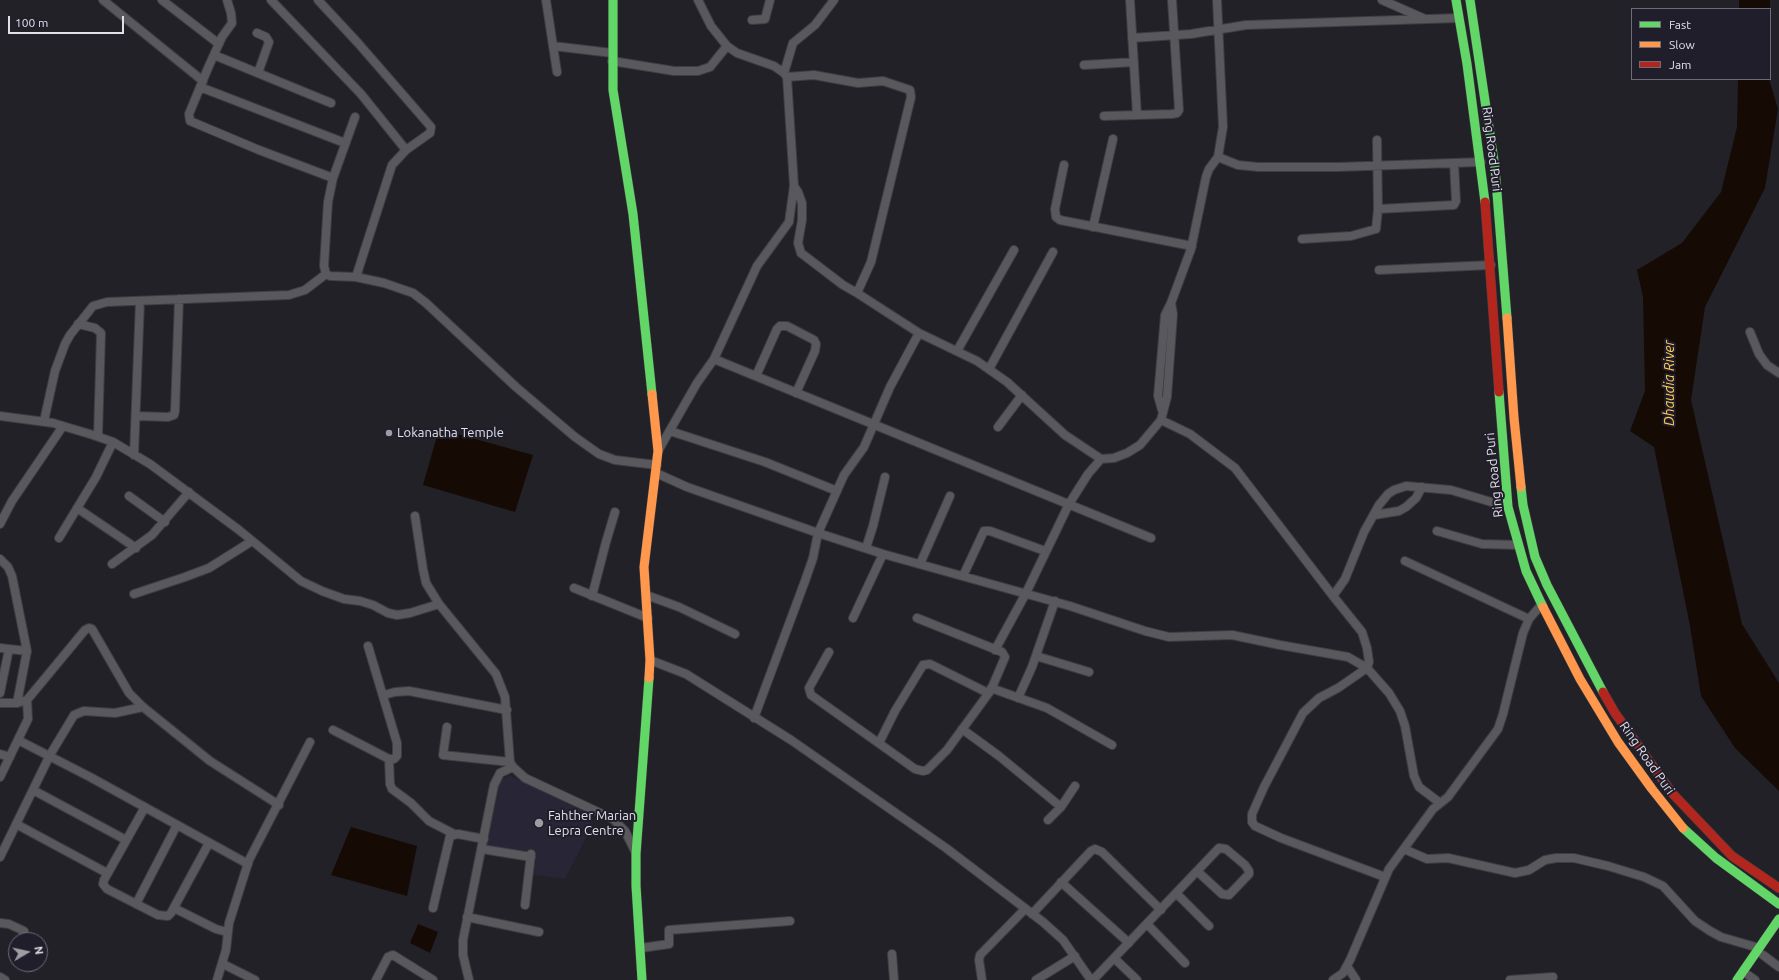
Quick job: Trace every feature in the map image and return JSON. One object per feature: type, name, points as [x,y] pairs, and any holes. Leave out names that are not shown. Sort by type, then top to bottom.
[{"type":"main road","points":[[613,0],[613,90],[634,222],[658,451],[644,567],[650,660],[636,854],[636,886],[642,980]]},
{"type":"main road","name":"Ring Road Puri","points":[[1456,0],[1481,162],[1508,507],[1526,571],[1580,679],[1618,742],[1652,789],[1684,829],[1716,858],[1769,899],[1779,904]]},
{"type":"main road","name":"Ring Road Puri","points":[[1470,0],[1495,168],[1505,281],[1514,418],[1523,505],[1535,557],[1560,612],[1586,662],[1615,713],[1642,752],[1672,792],[1702,826],[1732,856],[1775,883],[1779,888]]},
{"type":"main road","points":[[1769,899],[1776,931]]},
{"type":"main road","points":[[1737,980],[1776,931],[1779,919]]},
{"type":"main road","points":[[1749,978],[1761,951]]},
{"type":"street","points":[[103,0],[201,84],[345,143]]},
{"type":"street","points":[[162,0],[219,44]]},
{"type":"street","points":[[227,0],[231,12],[232,23],[219,44],[188,114],[190,121],[333,178]]},
{"type":"street","points":[[271,0],[360,94],[406,150]]},
{"type":"street","points":[[318,0],[430,125],[431,130],[430,133],[406,150],[392,165],[356,277]]},
{"type":"street","points":[[546,0],[557,72]]},
{"type":"street","points":[[698,0],[711,26],[727,46],[737,53],[774,66],[786,75],[814,75],[858,83],[887,82],[908,89],[911,94],[871,262],[857,293]]},
{"type":"street","points":[[752,20],[765,19],[770,0]]},
{"type":"street","points":[[658,451],[714,359],[757,266],[789,222],[794,186],[786,75],[793,43],[815,24],[834,0]]},
{"type":"street","points":[[1130,0],[1137,115]]},
{"type":"street","points":[[1104,116],[1172,114],[1177,113],[1179,110],[1172,0]]},
{"type":"street","points":[[794,186],[802,203],[798,243],[801,253],[843,285],[919,332],[989,369],[1022,394],[1065,435],[1101,458],[1114,458],[1136,448],[1151,433],[1160,420],[1162,410],[1158,396],[1165,315],[1171,304],[1192,246],[1206,177],[1209,169],[1218,157],[1223,127],[1217,0]]},
{"type":"street","points":[[1382,0],[1427,20]]},
{"type":"street","points":[[1132,38],[1204,32],[1246,25],[1459,18]]},
{"type":"street","points":[[258,33],[266,37],[269,42],[258,73]]},
{"type":"street","points":[[553,46],[674,71],[698,71],[710,67],[727,46]]},
{"type":"street","points":[[214,55],[331,103]]},
{"type":"street","points":[[1084,65],[1134,62]]},
{"type":"street","points":[[326,274],[324,266],[328,202],[333,178],[355,117]]},
{"type":"street","points":[[1093,227],[1112,139]]},
{"type":"street","points":[[1302,239],[1351,236],[1372,231],[1378,226],[1377,140]]},
{"type":"street","points":[[1218,157],[1238,165],[1258,167],[1378,166],[1481,162]]},
{"type":"street","points":[[1378,209],[1454,206],[1456,200],[1454,163]]},
{"type":"street","points":[[1064,165],[1055,208],[1056,217],[1060,220],[1192,246]]},
{"type":"street","points":[[957,351],[1014,250]]},
{"type":"street","points":[[989,369],[1053,252]]},
{"type":"street","points":[[1379,270],[1490,265]]},
{"type":"street","points":[[326,274],[330,276],[356,277],[384,283],[413,293],[426,303],[516,387],[575,437],[599,454],[615,460],[656,469],[694,490],[818,534],[883,554],[1055,601],[1145,631],[1169,637],[1232,635],[1348,657],[1368,668],[1389,693],[1400,711],[1405,726],[1414,776],[1420,787],[1440,803]]},
{"type":"street","points":[[44,421],[60,355],[70,335],[93,306],[107,302],[289,295],[305,290],[326,274]]},
{"type":"street","points":[[136,416],[168,417],[174,415],[176,411],[179,299]]},
{"type":"street","points":[[134,455],[140,301]]},
{"type":"street","points":[[78,324],[95,328],[101,333],[98,436]]},
{"type":"street","points":[[756,376],[777,329],[780,326],[787,326],[814,340],[816,344],[815,351],[796,393]]},
{"type":"street","points":[[754,718],[806,581],[818,534],[844,475],[864,447],[890,387],[919,332]]},
{"type":"street","points":[[1750,332],[1759,354],[1767,365],[1779,373]]},
{"type":"street","points":[[714,359],[1151,538]]},
{"type":"street","points":[[998,427],[1022,394]]},
{"type":"street","points":[[0,416],[44,421],[98,436],[113,442],[150,464],[189,492],[301,581],[322,591],[373,605],[388,613],[397,615],[410,613],[439,604]]},
{"type":"street","points":[[1160,420],[1190,434],[1235,468],[1362,632],[1367,648],[1369,662],[1368,668],[1338,688],[1319,698],[1304,713],[1264,787],[1252,818],[1255,826],[1385,877]]},
{"type":"street","points":[[0,522],[12,501],[63,426]]},
{"type":"street","points":[[670,431],[765,462],[837,491]]},
{"type":"street","points":[[59,538],[113,442]]},
{"type":"street","points":[[995,650],[1026,593],[1045,551],[1078,487],[1101,458]]},
{"type":"street","points":[[866,548],[885,477]]},
{"type":"street","points":[[1333,596],[1345,579],[1364,532],[1384,500],[1394,490],[1406,486],[1460,492],[1508,507]]},
{"type":"street","points":[[1374,515],[1399,511],[1406,507],[1416,498],[1422,487]]},
{"type":"street","points":[[112,564],[152,535],[165,522],[189,492]]},
{"type":"street","points":[[129,496],[165,522]]},
{"type":"street","points":[[920,564],[950,496]]},
{"type":"street","points":[[77,508],[136,548]]},
{"type":"street","points":[[592,596],[615,512]]},
{"type":"street","points":[[415,516],[422,569],[426,583],[439,604],[496,674],[505,697],[512,765]]},
{"type":"street","points":[[963,576],[982,534],[987,530],[1045,551]]},
{"type":"street","points":[[1437,531],[1482,544],[1518,545]]},
{"type":"street","points":[[134,594],[209,568],[252,541]]},
{"type":"street","points":[[853,618],[883,554]]},
{"type":"street","points":[[0,559],[8,567],[12,576],[27,651],[17,703]]},
{"type":"street","points":[[1405,560],[1529,619]]},
{"type":"street","points":[[574,588],[648,618]]},
{"type":"street","points":[[646,595],[679,607],[735,634]]},
{"type":"street","points":[[1018,698],[1036,656],[1055,601]]},
{"type":"street","points":[[1333,980],[1343,972],[1347,966],[1389,870],[1433,809],[1448,797],[1498,729],[1523,633],[1529,619],[1542,604]]},
{"type":"street","points":[[829,652],[809,688],[811,695],[915,769],[923,771],[927,770],[947,750],[990,691],[1005,657],[1004,654],[995,650],[917,618]]},
{"type":"street","points":[[0,703],[17,703],[27,700],[85,630],[89,628],[95,632],[129,693],[143,707],[210,761],[279,805]]},
{"type":"street","points":[[333,730],[389,759],[394,759],[397,756],[398,749],[384,695],[368,646]]},
{"type":"street","points":[[0,648],[27,651]]},
{"type":"street","points":[[0,693],[9,649]]},
{"type":"street","points":[[1036,656],[1089,672]]},
{"type":"street","points":[[650,660],[686,674],[791,740],[946,848],[1029,911],[1063,940],[1092,980],[1215,851],[1222,848],[1245,865],[1249,871],[1249,874],[1229,895],[1222,894],[1197,871]]},
{"type":"street","points":[[879,743],[895,711],[923,665],[930,664],[990,691],[1018,698],[1053,711],[1112,745]]},
{"type":"street","points":[[384,695],[395,692],[409,692],[507,710]]},
{"type":"street","points":[[0,777],[28,720],[27,700]]},
{"type":"street","points":[[0,857],[50,756],[67,724],[74,715],[78,712],[115,713],[143,707]]},
{"type":"street","points":[[446,727],[443,755],[512,765],[525,778],[613,819],[625,831],[636,854]]},
{"type":"street","points":[[962,729],[999,756],[1061,807]]},
{"type":"street","points":[[18,740],[177,824],[248,864]]},
{"type":"street","points":[[217,980],[223,964],[228,923],[248,864],[257,843],[279,805],[310,742]]},
{"type":"street","points":[[0,754],[10,757]]},
{"type":"street","points":[[389,759],[390,784],[392,789],[411,803],[429,821],[454,834],[484,839]]},
{"type":"street","points":[[469,980],[463,955],[463,940],[467,917],[494,785],[500,773],[512,765]]},
{"type":"street","points":[[1048,820],[1061,807],[1075,786]]},
{"type":"street","points":[[33,790],[126,840]]},
{"type":"street","points":[[145,807],[104,880],[104,887],[136,904],[163,916],[168,916],[174,908],[209,843]]},
{"type":"street","points":[[16,824],[108,873]]},
{"type":"street","points":[[136,904],[177,824]]},
{"type":"street","points":[[433,908],[448,840],[450,836],[454,834]]},
{"type":"street","points":[[482,849],[531,856],[526,905]]},
{"type":"street","points":[[1404,849],[1427,859],[1448,858],[1515,873],[1529,870],[1545,860],[1556,858],[1574,858],[1644,877],[1663,886],[1695,920],[1710,931],[1721,937],[1761,951],[1779,967]]},
{"type":"street","points":[[982,980],[979,960],[980,955],[1061,882],[1091,851],[1099,850],[1160,910]]},
{"type":"street","points":[[1061,882],[1128,943]]},
{"type":"street","points":[[1176,893],[1209,926]]},
{"type":"street","points":[[174,908],[216,929],[227,932]]},
{"type":"street","points":[[467,917],[539,932]]},
{"type":"street","points":[[641,948],[669,944],[669,930],[790,921]]},
{"type":"street","points":[[0,924],[9,924],[24,931]]},
{"type":"street","points":[[1147,924],[1185,963]]},
{"type":"street","points":[[892,954],[894,980]]},
{"type":"street","points":[[376,980],[388,957],[394,955],[433,980]]},
{"type":"street","points":[[1036,980],[1075,956]]},
{"type":"street","points":[[1114,958],[1137,980]]},
{"type":"street","points":[[223,964],[255,980]]},
{"type":"street","points":[[1347,966],[1356,980]]},
{"type":"street","points":[[0,977],[5,980]]},
{"type":"street","points":[[1510,980],[1553,977]]},
{"type":"shaded area","name":"Fahther Marian Lepra Centre","points":[[510,776],[591,811],[588,834],[565,879],[528,874],[529,856],[484,848],[498,781]]},
{"type":"water","points":[[1739,0],[1770,0],[1770,8],[1739,8]]},
{"type":"water","name":"Dhaudia River","points":[[1738,80],[1769,80],[1778,109],[1765,188],[1705,307],[1691,400],[1742,624],[1779,683],[1779,791],[1735,748],[1701,696],[1690,626],[1654,447],[1630,431],[1645,391],[1643,297],[1637,270],[1682,243],[1721,192],[1737,127]]},
{"type":"water","points":[[439,429],[533,455],[515,512],[423,485]]},
{"type":"water","points":[[351,827],[417,846],[407,896],[331,875]]},
{"type":"water","points":[[418,924],[438,932],[430,953],[410,943]]},
{"type":"traffic: fast","points":[[613,0],[613,90],[633,214],[652,394]]},
{"type":"traffic: fast","points":[[1456,0],[1467,64],[1485,202]]},
{"type":"traffic: fast","points":[[1470,0],[1495,168],[1507,318]]},
{"type":"traffic: fast","points":[[1499,392],[1508,507],[1526,571],[1543,607]]},
{"type":"traffic: fast","points":[[1521,487],[1523,505],[1535,557],[1547,585],[1603,692]]},
{"type":"traffic: fast","points":[[642,980],[636,886],[636,854],[649,678]]},
{"type":"traffic: fast","points":[[1683,828],[1716,858],[1779,904]]},
{"type":"traffic: fast","points":[[1737,980],[1779,919]]},
{"type":"traffic: slow","points":[[1507,318],[1514,418],[1521,487]]},
{"type":"traffic: slow","points":[[649,678],[650,660],[644,567],[658,451],[652,394]]},
{"type":"traffic: slow","points":[[1543,607],[1580,679],[1618,742],[1652,789],[1683,828]]},
{"type":"traffic: jam","points":[[1485,202],[1499,392]]},
{"type":"traffic: jam","points":[[1603,692],[1615,713],[1672,793],[1732,856],[1779,888]]},
{"type":"place","name":"Lokanatha Temple","points":[[389,433]]},
{"type":"place","name":"Fahther Marian Lepra Centre","points":[[539,823]]}]
